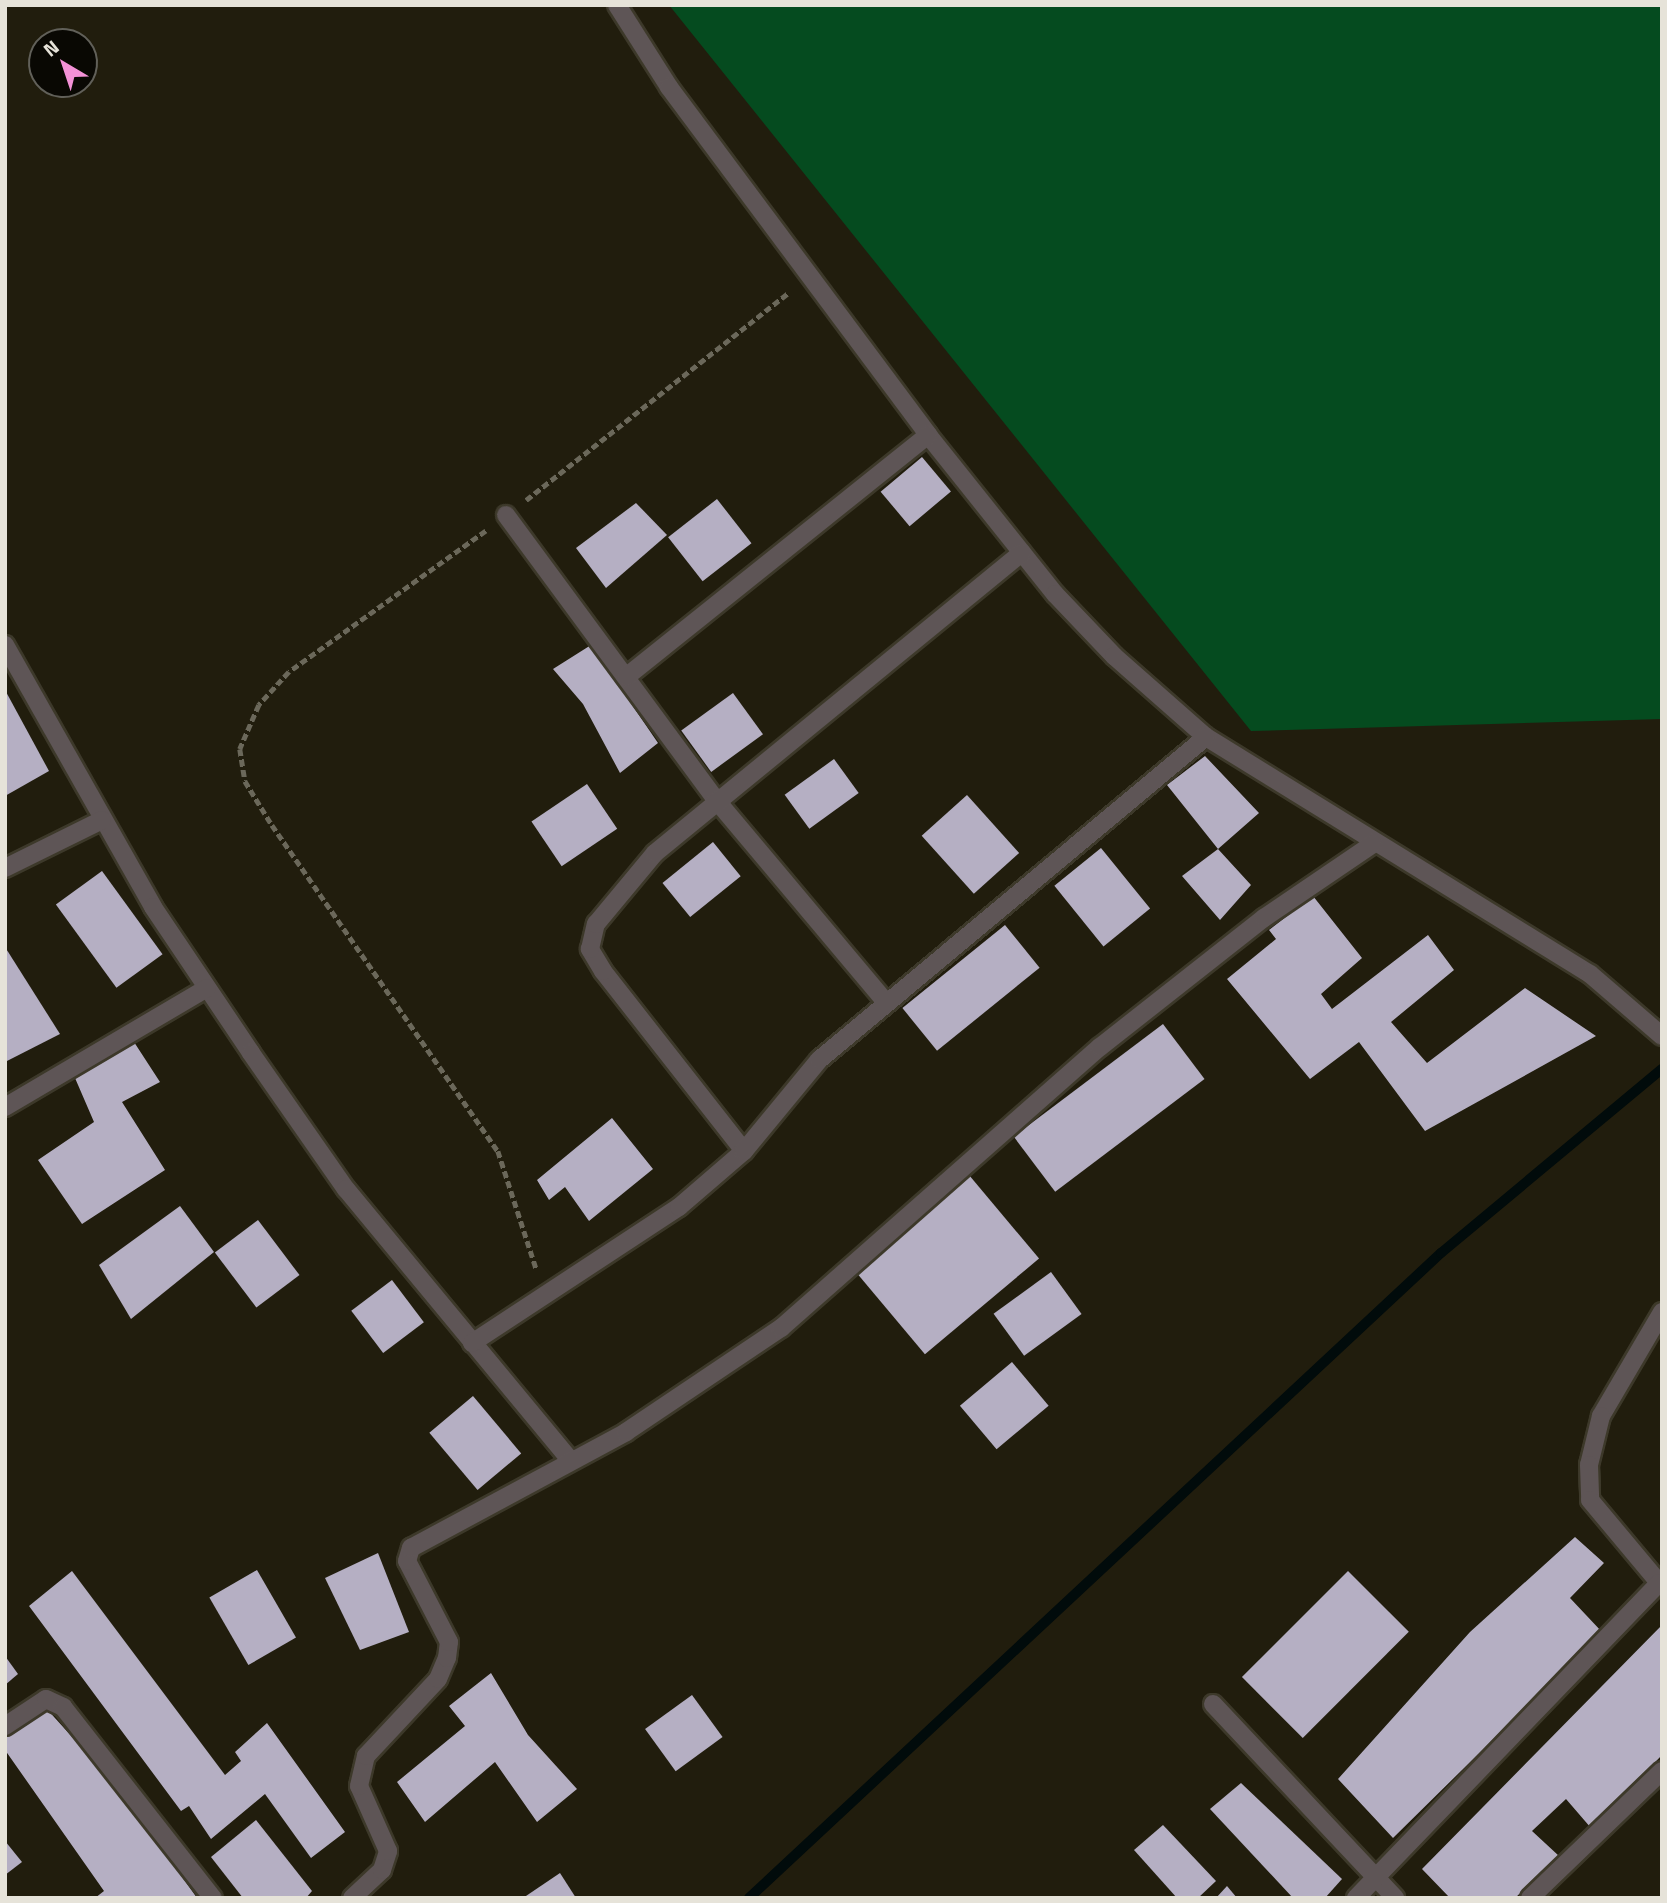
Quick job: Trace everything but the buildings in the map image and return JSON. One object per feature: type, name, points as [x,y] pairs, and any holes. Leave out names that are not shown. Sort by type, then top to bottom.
[{"type":"street","points":[[617,5],[669,87],[928,435],[1022,553],[1114,656],[1206,737],[1373,844],[1590,974],[1656,1029]]},
{"type":"street","points":[[626,677],[928,435]]},
{"type":"street","points":[[506,515],[717,801],[885,1001]]},
{"type":"street","points":[[744,1151],[590,949],[596,924],[616,894],[717,801],[1022,553]]},
{"type":"street","points":[[5,645],[102,820],[207,988],[346,1189],[571,1461]]},
{"type":"street","points":[[472,1343],[544,1299],[679,1207],[744,1151],[819,1060],[885,1001],[1080,848],[1206,737]]},
{"type":"street","points":[[5,867],[102,820]]},
{"type":"street","points":[[352,1898],[382,1870],[387,1851],[359,1786],[366,1756],[438,1679],[447,1658],[449,1642],[407,1561],[411,1548],[571,1461],[781,1328],[1100,1047],[1264,918],[1373,844]]},
{"type":"street","points":[[5,1107],[207,988]]},
{"type":"street","points":[[1356,1898],[1660,1585],[1590,1500],[1589,1465],[1601,1416],[1662,1312]]},
{"type":"street","points":[[5,1726],[46,1699],[63,1707],[213,1898]]},
{"type":"street","points":[[1213,1704],[1395,1898]]},
{"type":"street","points":[[1530,1898],[1662,1771]]},
{"type":"path","points":[[544,1299],[517,1196],[498,1151],[272,825],[245,781],[240,749],[259,705],[289,672],[506,515],[809,276]]},
{"type":"green space","points":[[669,5],[1662,5],[1662,719],[1251,731]]},
{"type":"waterway","points":[[749,1898],[1441,1253],[1662,1069]]}]
